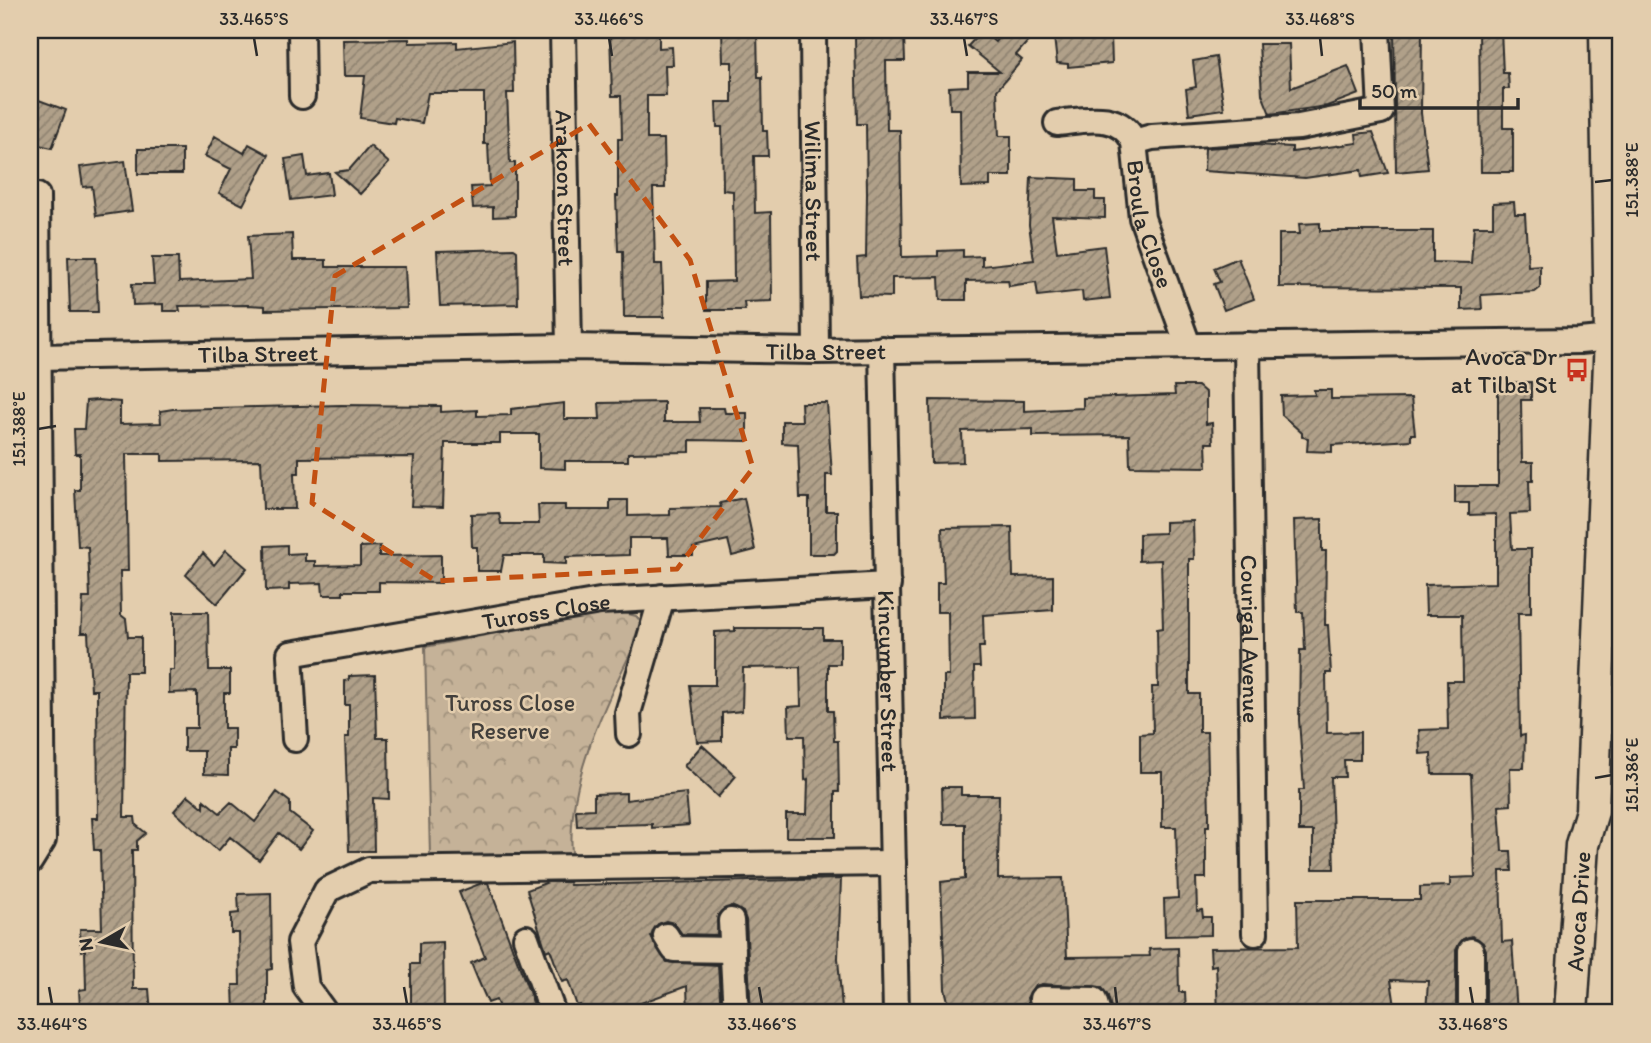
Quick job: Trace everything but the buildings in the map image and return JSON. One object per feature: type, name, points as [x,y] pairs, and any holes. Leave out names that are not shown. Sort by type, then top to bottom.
[{"type":"main road","name":"Avoca Drive","points":[[1571,1013],[1582,845],[1592,811],[1616,337],[1606,30]]},
{"type":"main road","name":"Avoca Drive","points":[[1592,811],[1602,847],[1592,1013]]},
{"type":"street","points":[[301,30],[302,96]]},
{"type":"street","name":"Arakoon Street","points":[[563,30],[569,347]]},
{"type":"street","name":"Wilima Street","points":[[813,30],[816,351]]},
{"type":"street","points":[[1134,142],[1152,137],[1299,127],[1381,111],[1377,30]]},
{"type":"street","name":"Broula Close","points":[[1057,123],[1109,120],[1119,124],[1134,142],[1142,218],[1188,345]]},
{"type":"street","points":[[30,861],[43,840],[37,196]]},
{"type":"street","name":"Tilba Street","points":[[38,357],[569,347],[816,351],[1580,341],[1616,337]]},
{"type":"street","name":"Courigal Avenue","points":[[1247,345],[1255,933]]},
{"type":"street","name":"Kincumber Street","points":[[882,349],[897,1013]]},
{"type":"street","name":"Tuross Close","points":[[295,739],[290,654],[600,601],[888,585]]},
{"type":"street","points":[[629,734],[628,713],[662,597]]},
{"type":"street","points":[[325,1013],[306,987],[300,942],[327,890],[369,870],[893,863]]},
{"type":"street","points":[[731,921],[736,1013]]},
{"type":"street","points":[[666,936],[674,949],[733,950]]},
{"type":"street","points":[[526,938],[553,1013]]},
{"type":"street","points":[[1471,951],[1471,1013]]},
{"type":"street","points":[[1042,999],[1094,1000],[1098,1013]]},
{"type":"highlighted area","points":[[589,124],[690,260],[753,468],[677,569],[436,581],[312,503],[335,276]]},
{"type":"green space","name":"Tuross Close Reserve","points":[[613,610],[636,616],[644,626],[605,707],[583,765],[572,824],[572,853],[430,856],[425,647]]},
{"type":"place","name":"Avoca Dr at Tilba St","points":[[1577,370]]}]
